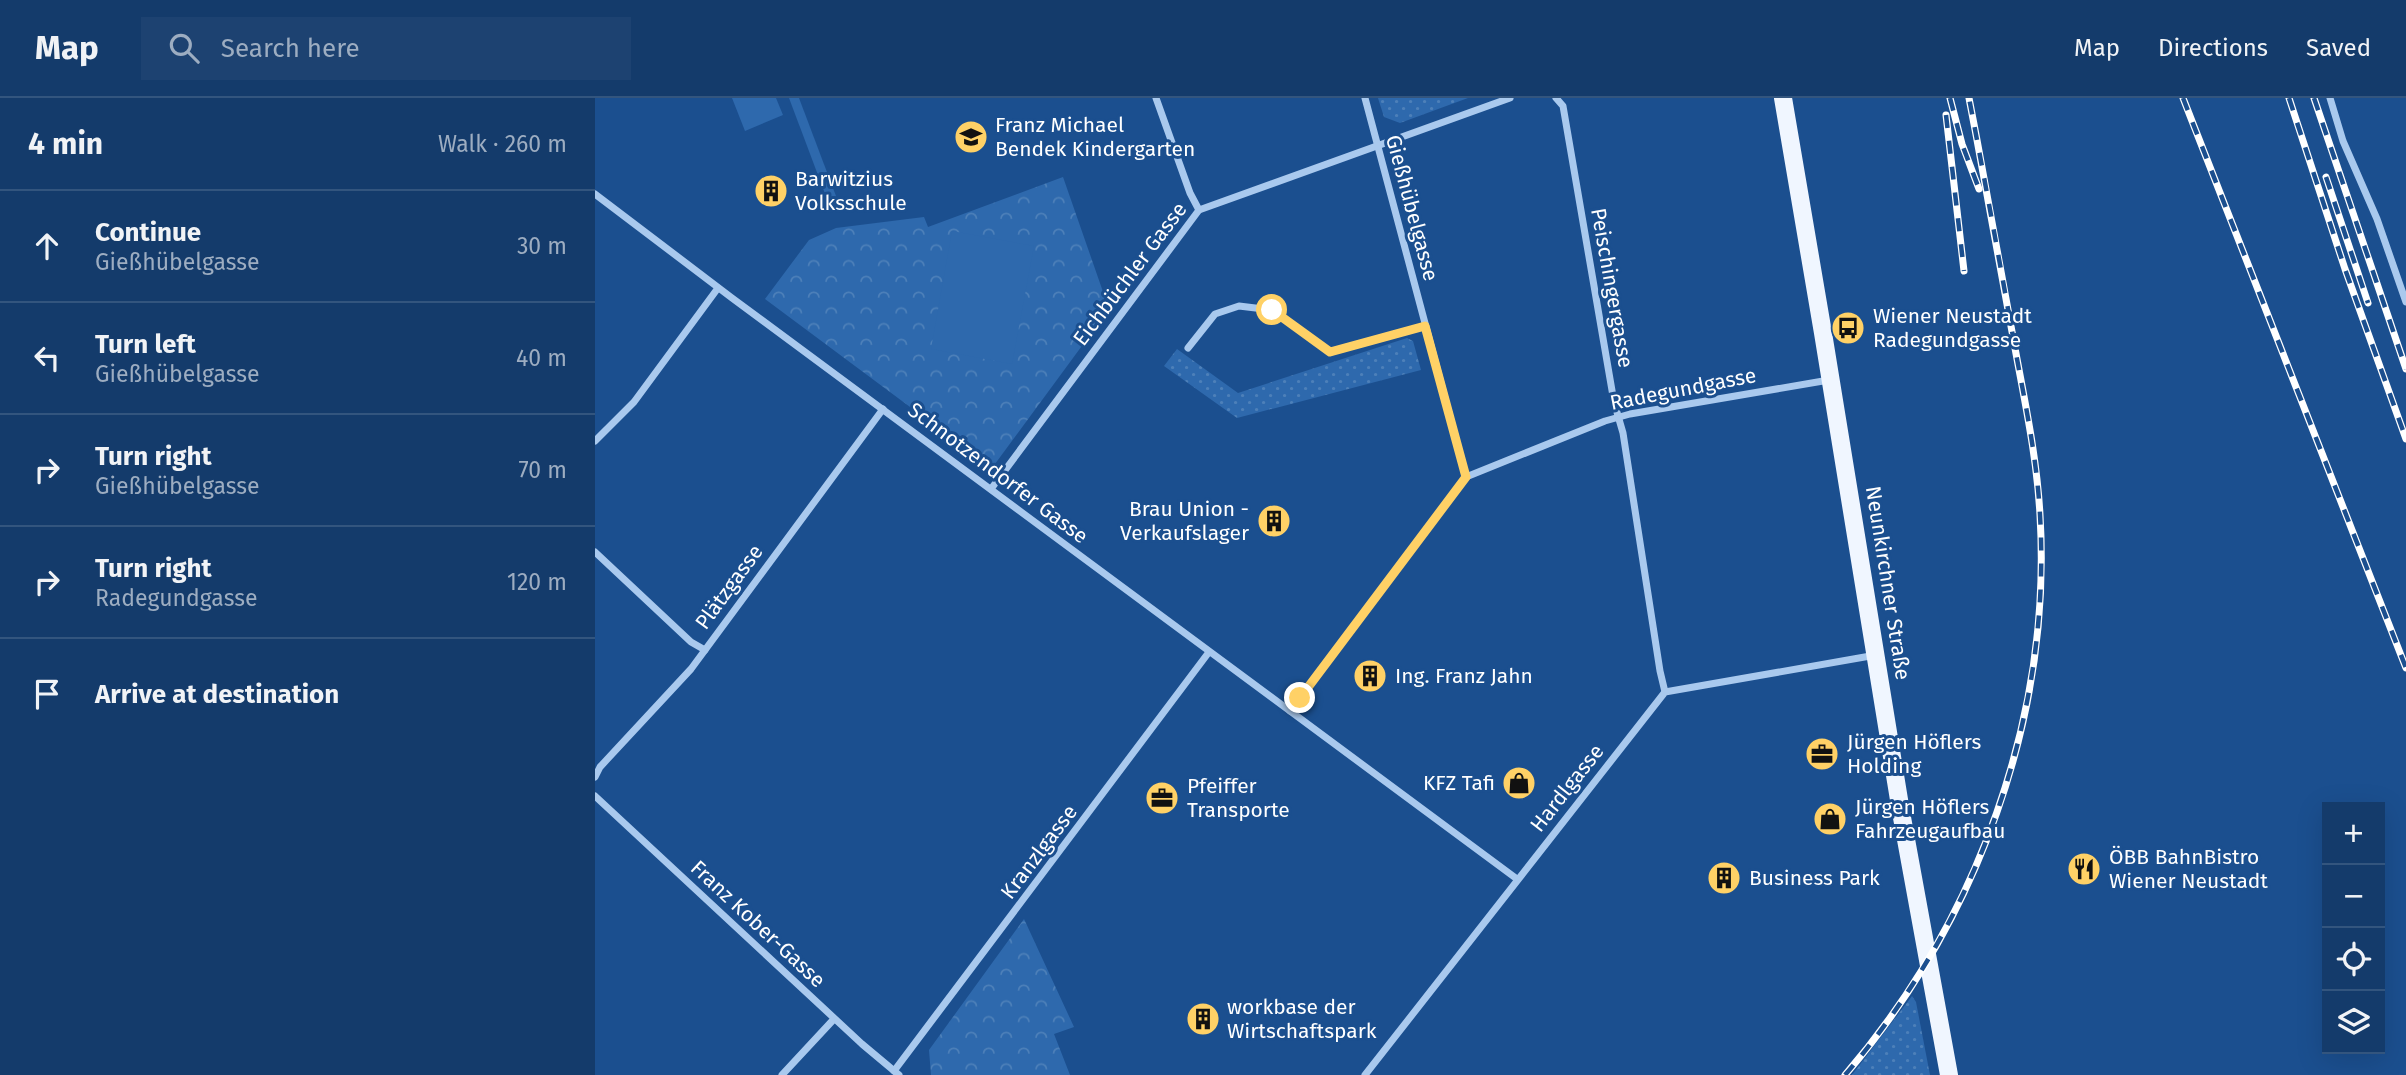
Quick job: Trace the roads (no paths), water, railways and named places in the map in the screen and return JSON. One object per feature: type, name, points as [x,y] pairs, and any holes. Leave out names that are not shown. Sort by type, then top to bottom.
[{"type":"main road","name":"Neunkirchner Straße","points":[[1783,98],[1901,812],[1949,1075]]},
{"type":"street","points":[[1156,98],[1199,210]]},
{"type":"street","name":"Gießhübelgasse","points":[[1365,98],[1466,477]]},
{"type":"street","name":"Eichbüchler Gasse","points":[[991,489],[1199,210],[1510,98]]},
{"type":"street","name":"Peischingergasse","points":[[1556,98],[1563,106],[1623,433],[1665,692]]},
{"type":"street","points":[[2330,98],[2343,141],[2377,219],[2406,303]]},
{"type":"street","name":"Schnotzendorfer Gasse","points":[[595,194],[1517,880]]},
{"type":"street","points":[[595,441],[634,402],[719,288]]},
{"type":"street","points":[[1188,348],[1215,314],[1240,306],[1272,310],[1330,352],[1425,326]]},
{"type":"street","name":"Radegundgasse","points":[[1466,477],[1618,417],[1831,380]]},
{"type":"street","name":"Plätzgasse","points":[[595,777],[600,767],[691,669],[883,410]]},
{"type":"street","points":[[1290,711],[1466,477]]},
{"type":"street","points":[[595,552],[691,642],[705,650]]},
{"type":"street","name":"Kranzlgasse","points":[[897,1073],[1209,652]]},
{"type":"street","points":[[1665,692],[1877,655]]},
{"type":"street","name":"Hardlgasse","points":[[1365,1075],[1665,692]]},
{"type":"street","name":"Franz Kober-Gasse","points":[[595,796],[897,1073]]},
{"type":"street","points":[[782,1075],[834,1018]]},
{"type":"railway","points":[[1950,98],[1962,144],[1979,189]]},
{"type":"railway","points":[[1845,1075],[1892,1015],[1933,951],[1968,884],[1996,813],[2018,741],[2033,666],[2040,591],[2040,515],[2036,473],[2027,410],[1969,98]]},
{"type":"railway","points":[[2183,98],[2406,668]]},
{"type":"railway","points":[[2289,98],[2345,269],[2406,439]]},
{"type":"railway","points":[[2314,98],[2406,369]]},
{"type":"railway","points":[[1946,115],[1964,271]]},
{"type":"railway","points":[[2326,177],[2368,303]]},
{"type":"place","name":"Franz Michael Bendek Kindergarten","points":[[971,137]]},
{"type":"place","name":"Barwitzius Volksschule","points":[[771,191]]},
{"type":"place","name":"Wiener Neustadt Radegundgasse","points":[[1848,328]]},
{"type":"place","name":"Brau Union - Verkaufslager","points":[[1274,521]]},
{"type":"place","name":"Ing. Franz Jahn","points":[[1370,676]]},
{"type":"place","name":"Jürgen Höflers Holding","points":[[1822,754]]},
{"type":"place","name":"KFZ Tafi","points":[[1519,783]]},
{"type":"place","name":"Pfeiffer Transporte","points":[[1162,798]]},
{"type":"place","name":"Jürgen Höflers Fahrzeugaufbau","points":[[1830,819]]},
{"type":"place","name":"ÖBB BahnBistro Wiener Neustadt","points":[[2084,869]]},
{"type":"place","name":"Business Park","points":[[1724,878]]},
{"type":"place","name":"workbase der Wirtschaftspark","points":[[1203,1019]]}]
